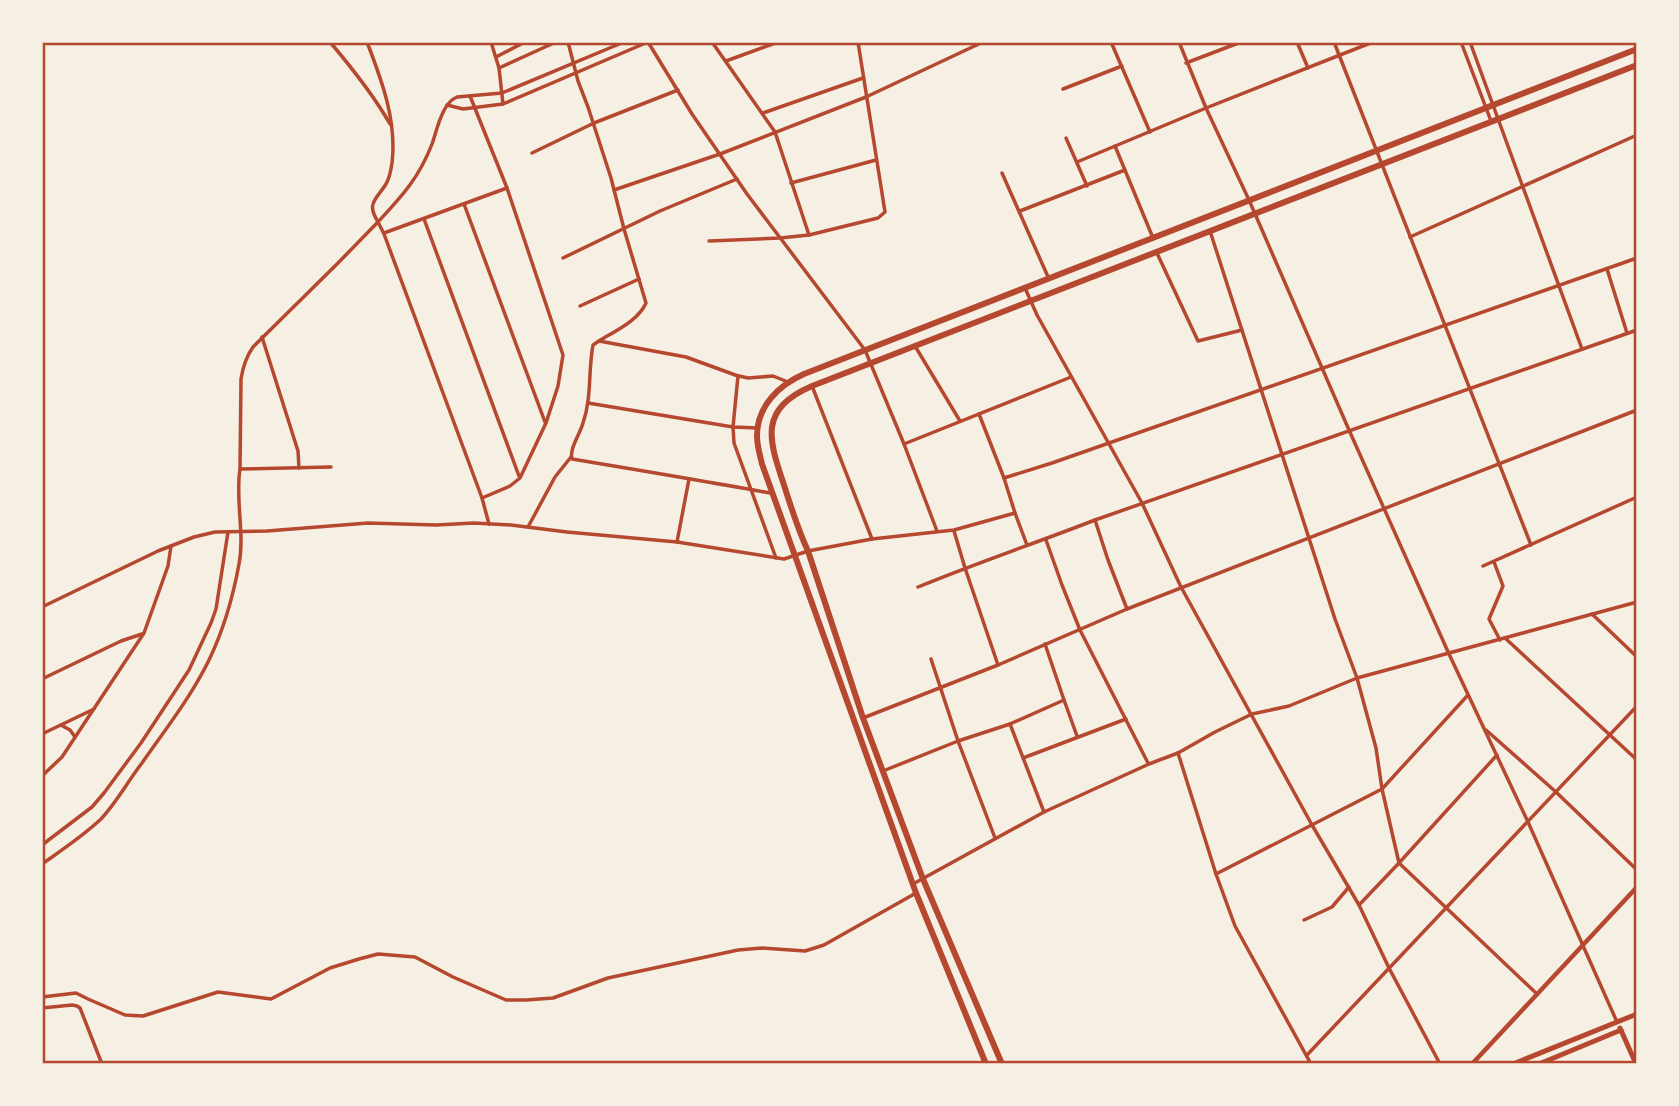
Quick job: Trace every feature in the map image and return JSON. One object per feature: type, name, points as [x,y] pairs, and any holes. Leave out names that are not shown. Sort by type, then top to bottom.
[{"type":"main road","points":[[986,1064],[916,893],[772,493],[759,449],[758,428],[770,399],[788,382],[804,374],[1637,49]]},
{"type":"main road","points":[[1002,1064],[923,879],[863,718],[773,454],[771,437],[774,421],[782,405],[796,393],[812,386],[1637,65]]},
{"type":"main road","points":[[1183,226],[1188,239]]},
{"type":"main road","points":[[934,936],[945,931]]},
{"type":"main road","points":[[1513,1064],[1637,1014]]},
{"type":"main road","points":[[1617,1022],[1636,1064]]},
{"type":"main road","points":[[1539,1064],[1621,1031]]},
{"type":"street","points":[[330,42],[367,87],[391,125]]},
{"type":"street","points":[[367,42],[381,79],[391,125],[392,164],[388,182],[373,201],[372,213],[384,234],[482,498],[489,524]]},
{"type":"street","points":[[491,42],[499,68],[503,104]]},
{"type":"street","points":[[495,58],[525,42]]},
{"type":"street","points":[[499,68],[556,42]]},
{"type":"street","points":[[528,527],[555,477],[571,457],[588,403],[595,342],[642,312],[646,303],[568,42]]},
{"type":"street","points":[[42,864],[83,835],[112,806],[199,678],[215,645],[240,561],[238,481],[243,366],[253,347],[413,182],[427,156],[447,105],[454,97],[502,93],[624,42]]},
{"type":"street","points":[[447,105],[458,109],[503,104],[648,42],[737,179],[865,350],[937,531]]},
{"type":"street","points":[[712,42],[775,132],[809,234]]},
{"type":"street","points":[[726,61],[778,42]]},
{"type":"street","points":[[709,241],[809,234],[878,218],[884,214],[858,42]]},
{"type":"street","points":[[614,190],[720,154],[866,97],[983,42]]},
{"type":"street","points":[[1111,42],[1150,132]]},
{"type":"street","points":[[1179,42],[1449,654],[1617,1022]]},
{"type":"street","points":[[1186,63],[1241,42]]},
{"type":"street","points":[[1297,42],[1308,68]]},
{"type":"street","points":[[1334,42],[1531,545]]},
{"type":"street","points":[[1077,162],[1373,42]]},
{"type":"street","points":[[1461,42],[1495,120]]},
{"type":"street","points":[[1470,42],[1495,120],[1523,186],[1582,349]]},
{"type":"street","points":[[1634,42],[1637,49]]},
{"type":"street","points":[[1063,89],[1122,66]]},
{"type":"street","points":[[762,114],[863,78]]},
{"type":"street","points":[[532,153],[594,123],[678,90]]},
{"type":"street","points":[[470,96],[507,188],[563,355],[558,386],[546,423],[520,478],[510,486],[482,498]]},
{"type":"street","points":[[1410,237],[1637,135]]},
{"type":"street","points":[[1066,138],[1087,186]]},
{"type":"street","points":[[1115,146],[1153,237]]},
{"type":"street","points":[[791,183],[876,160]]},
{"type":"street","points":[[1019,212],[1125,170]]},
{"type":"street","points":[[1002,173],[1049,279]]},
{"type":"street","points":[[563,258],[660,211],[737,179]]},
{"type":"street","points":[[384,234],[507,188]]},
{"type":"street","points":[[464,204],[546,423]]},
{"type":"street","points":[[424,219],[520,478]]},
{"type":"street","points":[[1210,231],[1335,620],[1357,678],[1376,748],[1382,789],[1399,863],[1537,994]]},
{"type":"street","points":[[1156,251],[1198,341],[1242,330]]},
{"type":"street","points":[[1004,478],[1637,258]]},
{"type":"street","points":[[1607,269],[1627,333]]},
{"type":"street","points":[[580,306],[639,279]]},
{"type":"street","points":[[1026,288],[1030,300],[1142,503],[1181,587],[1359,905],[1388,968],[1440,1064]]},
{"type":"street","points":[[918,587],[1142,503],[1637,330]]},
{"type":"street","points":[[262,337],[298,451],[299,468]]},
{"type":"street","points":[[599,341],[686,357],[738,376],[773,376],[788,382]]},
{"type":"street","points":[[915,346],[960,421]]},
{"type":"street","points":[[738,376],[734,443],[776,558]]},
{"type":"street","points":[[904,444],[1072,377]]},
{"type":"street","points":[[812,386],[873,539]]},
{"type":"street","points":[[588,403],[733,427],[758,428]]},
{"type":"street","points":[[863,718],[998,665],[1181,587],[1637,410]]},
{"type":"street","points":[[979,414],[1027,545]]},
{"type":"street","points":[[571,457],[772,493]]},
{"type":"street","points":[[240,469],[331,467]]},
{"type":"street","points":[[677,542],[690,478]]},
{"type":"street","points":[[1483,566],[1637,496]]},
{"type":"street","points":[[42,607],[172,546],[205,534],[229,531],[368,523],[489,524],[677,542],[787,559],[808,551],[873,539],[954,530],[1015,513]]},
{"type":"street","points":[[1095,520],[1127,609]]},
{"type":"street","points":[[954,530],[964,568],[998,665]]},
{"type":"street","points":[[42,845],[92,807],[104,793],[189,670],[216,609],[229,531]]},
{"type":"street","points":[[1046,540],[1080,630],[1149,764]]},
{"type":"street","points":[[42,776],[62,758],[144,633],[168,566],[172,546]]},
{"type":"street","points":[[1494,562],[1503,586],[1489,618],[1502,639],[1637,760]]},
{"type":"street","points":[[913,884],[1044,813],[1178,753],[1252,714],[1289,706],[1357,678],[1637,602]]},
{"type":"street","points":[[1592,614],[1637,657]]},
{"type":"street","points":[[42,679],[121,640],[144,633]]},
{"type":"street","points":[[1045,644],[1077,736]]},
{"type":"street","points":[[931,659],[958,741],[995,838]]},
{"type":"street","points":[[1216,874],[1382,789],[1468,695]]},
{"type":"street","points":[[883,771],[1064,700]]},
{"type":"street","points":[[1307,1055],[1637,706]]},
{"type":"street","points":[[42,734],[94,709]]},
{"type":"street","points":[[1023,758],[1126,719]]},
{"type":"street","points":[[1010,723],[1044,813]]},
{"type":"street","points":[[61,725],[76,737]]},
{"type":"street","points":[[1485,729],[1637,870]]},
{"type":"street","points":[[1178,753],[1235,926],[1311,1064]]},
{"type":"street","points":[[1359,905],[1497,755]]},
{"type":"street","points":[[1304,920],[1332,906],[1349,887]]},
{"type":"street","points":[[1472,1064],[1637,887]]},
{"type":"street","points":[[42,997],[76,993],[125,1015],[143,1016],[218,992],[271,999],[330,968],[378,954],[415,957],[506,1000],[553,998],[608,978],[738,950],[762,948],[805,951],[824,945],[916,893]]},
{"type":"street","points":[[42,1009],[72,1004],[77,1006],[102,1064]]}]
